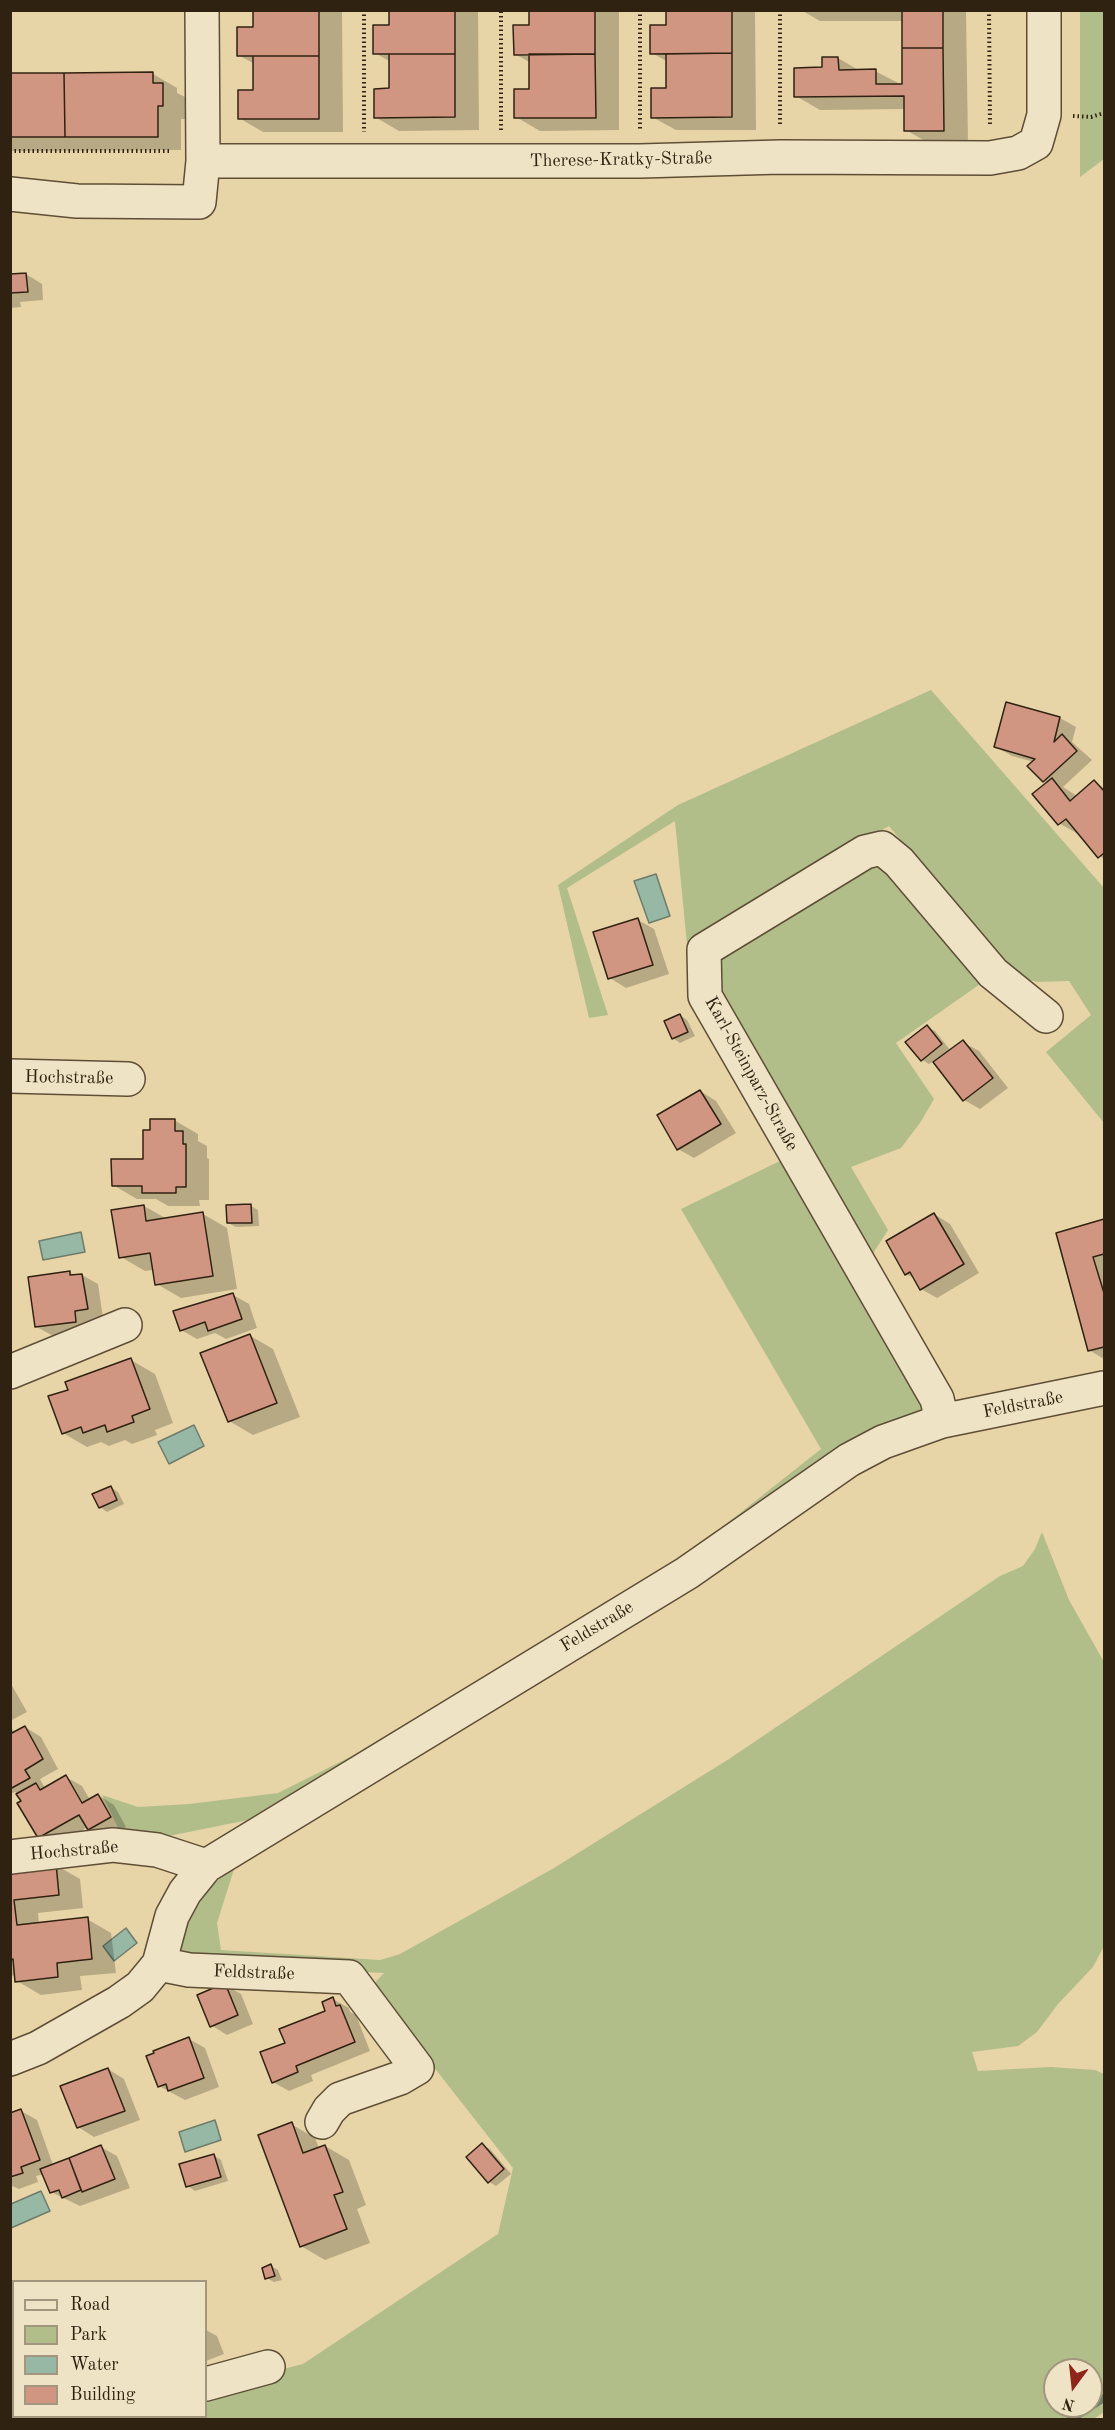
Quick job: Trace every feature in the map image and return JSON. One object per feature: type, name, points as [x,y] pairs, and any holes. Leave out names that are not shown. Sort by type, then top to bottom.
[{"type":"street","points":[[10,194],[77,201],[199,202],[202,156],[202,10]]},
{"type":"street","name":"Therese-Kratky-Straße","points":[[202,156],[501,161],[640,161],[780,157],[990,158],[1018,153],[1036,143],[1044,115],[1044,10]]},
{"type":"street","name":"Karl-Steinparz-Straße","points":[[942,1421],[937,1399],[705,996],[704,950],[866,852],[882,849],[899,862],[993,973],[1046,1016]]},
{"type":"street","name":"Hochstraße","points":[[10,1076],[128,1079]]},
{"type":"street","points":[[10,1372],[125,1325]]},
{"type":"street","name":"Feldstraße","points":[[10,2059],[38,2048],[119,2002],[140,1987],[159,1964],[172,1916],[185,1892],[206,1866],[687,1573],[849,1460],[883,1442],[942,1421],[1104,1388]]},
{"type":"street","name":"Hochstraße","points":[[10,1857],[113,1845],[157,1850],[206,1866]]},
{"type":"street","name":"Feldstraße","points":[[159,1964],[189,1970],[350,1977],[417,2068],[400,2078],[340,2099],[329,2110],[322,2122]]},
{"type":"street","points":[[207,2384],[268,2367]]},
{"type":"path","points":[[364,10],[364,159]]},
{"type":"path","points":[[501,10],[501,161]]},
{"type":"path","points":[[640,10],[640,161]]},
{"type":"path","points":[[780,10],[780,157]]},
{"type":"path","points":[[990,10],[990,158]]},
{"type":"path","points":[[10,151],[202,156]]},
{"type":"green space","points":[[1080,11],[1104,11],[1104,159],[1080,177]]},
{"type":"green space","points":[[931,690],[1104,888],[1104,1123],[1046,1052],[1091,1015],[1069,981],[1037,982],[1023,978],[1003,967],[889,826],[687,944],[675,821],[567,888],[608,1015],[589,1018],[558,885],[678,805]]},
{"type":"green space","points":[[866,867],[893,869],[983,982],[896,1043],[934,1099],[901,1148],[851,1167],[888,1230],[872,1255],[723,1008],[717,962],[725,949]]},
{"type":"green space","points":[[780,1161],[929,1411],[682,1559],[821,1449],[681,1209]]},
{"type":"green space","points":[[1042,1532],[1069,1600],[1104,1662],[1104,1946],[1093,1967],[1058,2004],[1037,2032],[1018,2046],[972,2052],[978,2071],[1051,2067],[1095,2070],[1104,2074],[1104,2412],[1103,2358],[1043,2358],[1043,2418],[1095,2418],[1092,2420],[87,2420],[93,2418],[207,2418],[207,2389],[303,2364],[498,2234],[513,2168],[371,1987],[384,1973],[196,1963],[180,1952],[178,1944],[186,1924],[208,1890],[236,1863],[217,1923],[221,1950],[380,1960],[400,1954],[554,1868],[729,1759],[1000,1576],[1023,1566],[1035,1549]]},
{"type":"green space","points":[[513,1659],[363,1758],[253,1819],[154,1839],[122,1836],[102,1795],[138,1807],[189,1804],[278,1793],[350,1757]]},
{"type":"water","points":[[656,874],[670,916],[649,923],[634,881]]},
{"type":"water","points":[[81,1232],[85,1252],[43,1260],[39,1241]]},
{"type":"water","points":[[194,1425],[204,1446],[169,1464],[158,1442]]},
{"type":"water","points":[[126,1928],[137,1943],[114,1961],[103,1946]]},
{"type":"water","points":[[215,2120],[221,2140],[185,2152],[179,2132]]},
{"type":"water","points":[[41,2191],[50,2211],[11,2228],[11,2204]]},
{"type":"building","points":[[253,10],[319,10],[319,56],[237,56],[237,27],[253,27]]},
{"type":"building","points":[[389,10],[455,10],[455,54],[373,54],[373,25],[389,25]]},
{"type":"building","points":[[529,10],[595,10],[595,54],[514,55],[513,25],[529,25]]},
{"type":"building","points":[[666,10],[732,10],[732,53],[650,54],[650,25],[666,25]]},
{"type":"building","points":[[902,10],[943,10],[943,48],[902,48]]},
{"type":"building","points":[[902,48],[943,48],[944,131],[904,131],[904,96],[794,97],[794,68],[822,67],[822,57],[838,57],[839,70],[876,69],[876,84],[902,84]]},
{"type":"building","points":[[732,53],[732,117],[651,118],[651,88],[666,88],[666,54]]},
{"type":"building","points":[[389,54],[455,54],[455,117],[374,118],[374,89],[389,88]]},
{"type":"building","points":[[529,54],[595,54],[596,118],[514,118],[514,89],[529,89]]},
{"type":"building","points":[[253,56],[319,56],[319,119],[238,119],[238,90],[253,90]]},
{"type":"building","points":[[153,72],[153,83],[163,83],[163,106],[158,106],[158,137],[65,137],[64,73]]},
{"type":"building","points":[[10,73],[64,73],[65,137],[10,137]]},
{"type":"building","points":[[26,273],[28,292],[10,293],[10,274]]},
{"type":"building","points":[[1006,702],[1060,717],[1054,742],[1062,734],[1077,751],[1043,782],[1027,766],[1035,759],[994,747]]},
{"type":"building","points":[[1052,778],[1070,801],[1094,780],[1104,791],[1104,853],[1098,858],[1066,819],[1058,825],[1032,794]]},
{"type":"building","points":[[638,918],[653,965],[608,979],[593,932]]},
{"type":"building","points":[[680,1014],[688,1032],[672,1039],[664,1021]]},
{"type":"building","points":[[927,1025],[942,1044],[921,1061],[905,1042]]},
{"type":"building","points":[[963,1040],[993,1078],[963,1101],[933,1062]]},
{"type":"building","points":[[700,1090],[721,1124],[677,1150],[657,1115]]},
{"type":"building","points":[[150,1119],[175,1119],[175,1131],[183,1131],[183,1144],[186,1144],[186,1187],[176,1187],[176,1193],[142,1193],[142,1186],[112,1186],[111,1159],[143,1159],[143,1130],[150,1130]]},
{"type":"building","points":[[251,1204],[252,1223],[227,1223],[226,1205]]},
{"type":"building","points":[[144,1205],[146,1221],[203,1212],[213,1276],[155,1285],[150,1253],[119,1258],[111,1210]]},
{"type":"building","points":[[934,1213],[964,1264],[920,1290],[910,1272],[905,1275],[886,1241]]},
{"type":"building","points":[[1104,1219],[1104,1254],[1093,1257],[1104,1293],[1104,1347],[1088,1351],[1056,1233]]},
{"type":"building","points":[[70,1271],[70,1275],[82,1274],[88,1309],[75,1311],[76,1322],[35,1327],[28,1277]]},
{"type":"building","points":[[233,1293],[242,1319],[208,1331],[205,1322],[180,1331],[173,1311]]},
{"type":"building","points":[[250,1334],[277,1403],[228,1422],[200,1353]]},
{"type":"building","points":[[131,1358],[150,1409],[132,1416],[134,1422],[107,1432],[105,1425],[83,1433],[81,1427],[62,1434],[48,1396],[68,1390],[65,1382]]},
{"type":"building","points":[[111,1486],[117,1500],[99,1508],[92,1494]]},
{"type":"building","points":[[25,1726],[43,1759],[25,1770],[30,1778],[10,1789],[10,1734]]},
{"type":"building","points":[[66,1775],[82,1803],[98,1794],[111,1817],[88,1830],[79,1815],[38,1838],[17,1803],[21,1801],[16,1794],[36,1783],[40,1790]]},
{"type":"building","points":[[56,1863],[59,1895],[14,1900],[17,1925],[88,1917],[92,1959],[57,1963],[58,1977],[15,1982],[13,1959],[10,1960],[10,1869]]},
{"type":"building","points":[[225,1983],[238,2015],[210,2027],[197,1995]]},
{"type":"building","points":[[333,1997],[336,2006],[340,2005],[355,2042],[296,2066],[298,2072],[272,2083],[260,2052],[285,2043],[279,2029],[325,2011],[322,2002]]},
{"type":"building","points":[[189,2037],[204,2078],[168,2091],[166,2084],[158,2087],[146,2056]]},
{"type":"building","points":[[108,2068],[125,2111],[77,2128],[60,2086]]},
{"type":"building","points":[[21,2109],[40,2160],[21,2167],[23,2173],[10,2177],[10,2113]]},
{"type":"building","points":[[292,2122],[303,2153],[325,2145],[343,2192],[334,2195],[347,2229],[300,2247],[258,2135]]},
{"type":"building","points":[[482,2143],[504,2169],[488,2183],[466,2157]]},
{"type":"building","points":[[101,2145],[115,2179],[82,2192],[69,2158]]},
{"type":"building","points":[[214,2154],[221,2177],[186,2187],[179,2164]]},
{"type":"building","points":[[69,2158],[81,2190],[62,2198],[59,2190],[50,2193],[40,2169]]},
{"type":"building","points":[[271,2264],[275,2276],[265,2279],[262,2268]]},
{"type":"waterway","points":[[1070,2420],[1104,2398]]}]
